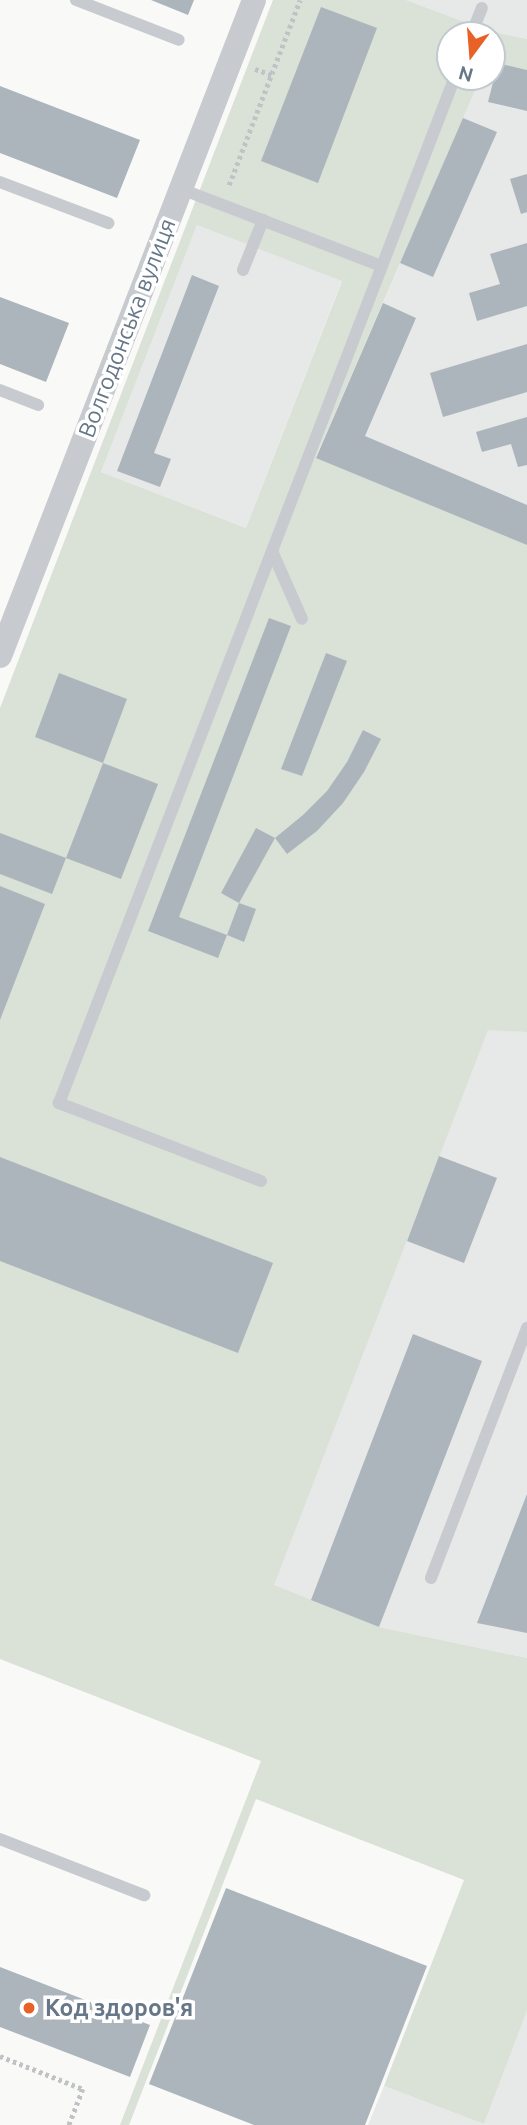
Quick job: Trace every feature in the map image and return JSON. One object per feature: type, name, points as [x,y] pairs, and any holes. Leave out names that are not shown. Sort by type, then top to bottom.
[{"type":"street","name":"Волгодонська вулиця","points":[[0,656],[254,0]]},
{"type":"lane","points":[[76,0],[179,40]]},
{"type":"lane","points":[[477,21],[482,8]]},
{"type":"lane","points":[[261,1181],[59,1103],[450,91]]},
{"type":"lane","points":[[0,182],[108,223]]},
{"type":"lane","points":[[181,189],[382,266]]},
{"type":"lane","points":[[243,270],[262,220]]},
{"type":"lane","points":[[0,390],[38,405]]},
{"type":"lane","points":[[272,551],[302,619]]},
{"type":"lane","points":[[430,1578],[527,1328]]},
{"type":"lane","points":[[0,1839],[144,1895]]},
{"type":"path","points":[[221,204],[300,0]]},
{"type":"path","points":[[0,2056],[83,2089],[69,2125]]},
{"type":"shaded area","points":[[273,0],[406,0],[462,21],[436,21],[436,91],[475,91],[316,457],[527,545],[527,1032],[488,1030],[274,1585],[379,1627],[527,1658],[527,2011],[484,2124],[384,2086],[464,1880],[256,1799],[129,2125],[120,2125],[261,1761],[0,1659],[0,708]],"holes":[[[197,225],[342,281],[246,528],[101,472]]]},
{"type":"shaded area","points":[[406,0],[527,0],[527,39],[506,35],[506,21],[462,21]]},
{"type":"shaded area","points":[[506,35],[527,39],[527,70],[506,65]]},
{"type":"shaded area","points":[[506,65],[527,70],[527,545],[316,458],[475,91],[506,91]]},
{"type":"shaded area","points":[[197,225],[342,280],[246,528],[101,472]]},
{"type":"shaded area","points":[[488,1029],[527,1032],[527,1658],[379,1627],[273,1586]]},
{"type":"shaded area","points":[[527,2011],[527,2125],[368,2125],[384,2086],[484,2124]]},
{"type":"building","points":[[151,0],[194,0],[188,15]]},
{"type":"building","points":[[321,7],[377,28],[318,183],[261,161]]},
{"type":"building","points":[[506,65],[527,70],[527,111],[488,102],[491,91],[506,91]]},
{"type":"building","points":[[0,86],[140,140],[117,198],[0,153]]},
{"type":"building","points":[[463,118],[497,132],[433,277],[400,263]]},
{"type":"building","points":[[527,174],[527,212],[521,214],[510,179]]},
{"type":"building","points":[[527,243],[527,306],[477,321],[469,293],[500,284],[490,254]]},
{"type":"building","points":[[192,275],[219,286],[154,453],[171,459],[160,487],[117,471]]},
{"type":"building","points":[[0,297],[69,323],[46,382],[0,364]]},
{"type":"building","points":[[383,303],[416,318],[365,436],[527,505],[527,545],[316,458]]},
{"type":"building","points":[[527,344],[527,392],[443,417],[430,373]]},
{"type":"building","points":[[527,417],[527,465],[518,467],[511,444],[482,452],[476,432]]},
{"type":"building","points":[[269,618],[291,626],[179,917],[227,935],[218,958],[148,931]]},
{"type":"building","points":[[326,653],[347,661],[302,776],[281,769]]},
{"type":"building","points":[[59,673],[127,699],[103,763],[35,737]]},
{"type":"building","points":[[363,730],[381,739],[364,772],[343,803],[317,831],[287,854],[275,838],[327,791],[347,762]]},
{"type":"building","points":[[103,763],[158,784],[121,879],[66,858]]},
{"type":"building","points":[[256,828],[275,838],[239,903],[221,893]]},
{"type":"building","points":[[0,833],[66,858],[52,894],[0,874]]},
{"type":"building","points":[[0,886],[45,904],[0,1020]]},
{"type":"building","points":[[239,903],[256,909],[244,942],[227,935]]},
{"type":"building","points":[[439,1156],[497,1178],[464,1263],[407,1241]]},
{"type":"building","points":[[0,1157],[273,1263],[238,1353],[0,1261]]},
{"type":"building","points":[[413,1334],[482,1361],[379,1627],[311,1600]]},
{"type":"building","points":[[527,1494],[527,1633],[477,1623]]},
{"type":"building","points":[[226,1888],[427,1966],[365,2125],[254,2125],[149,2084]]},
{"type":"building","points":[[0,1967],[150,2025],[130,2077],[0,2027]]},
{"type":"place","name":"Код здоров'я","points":[[29,2008]]}]
